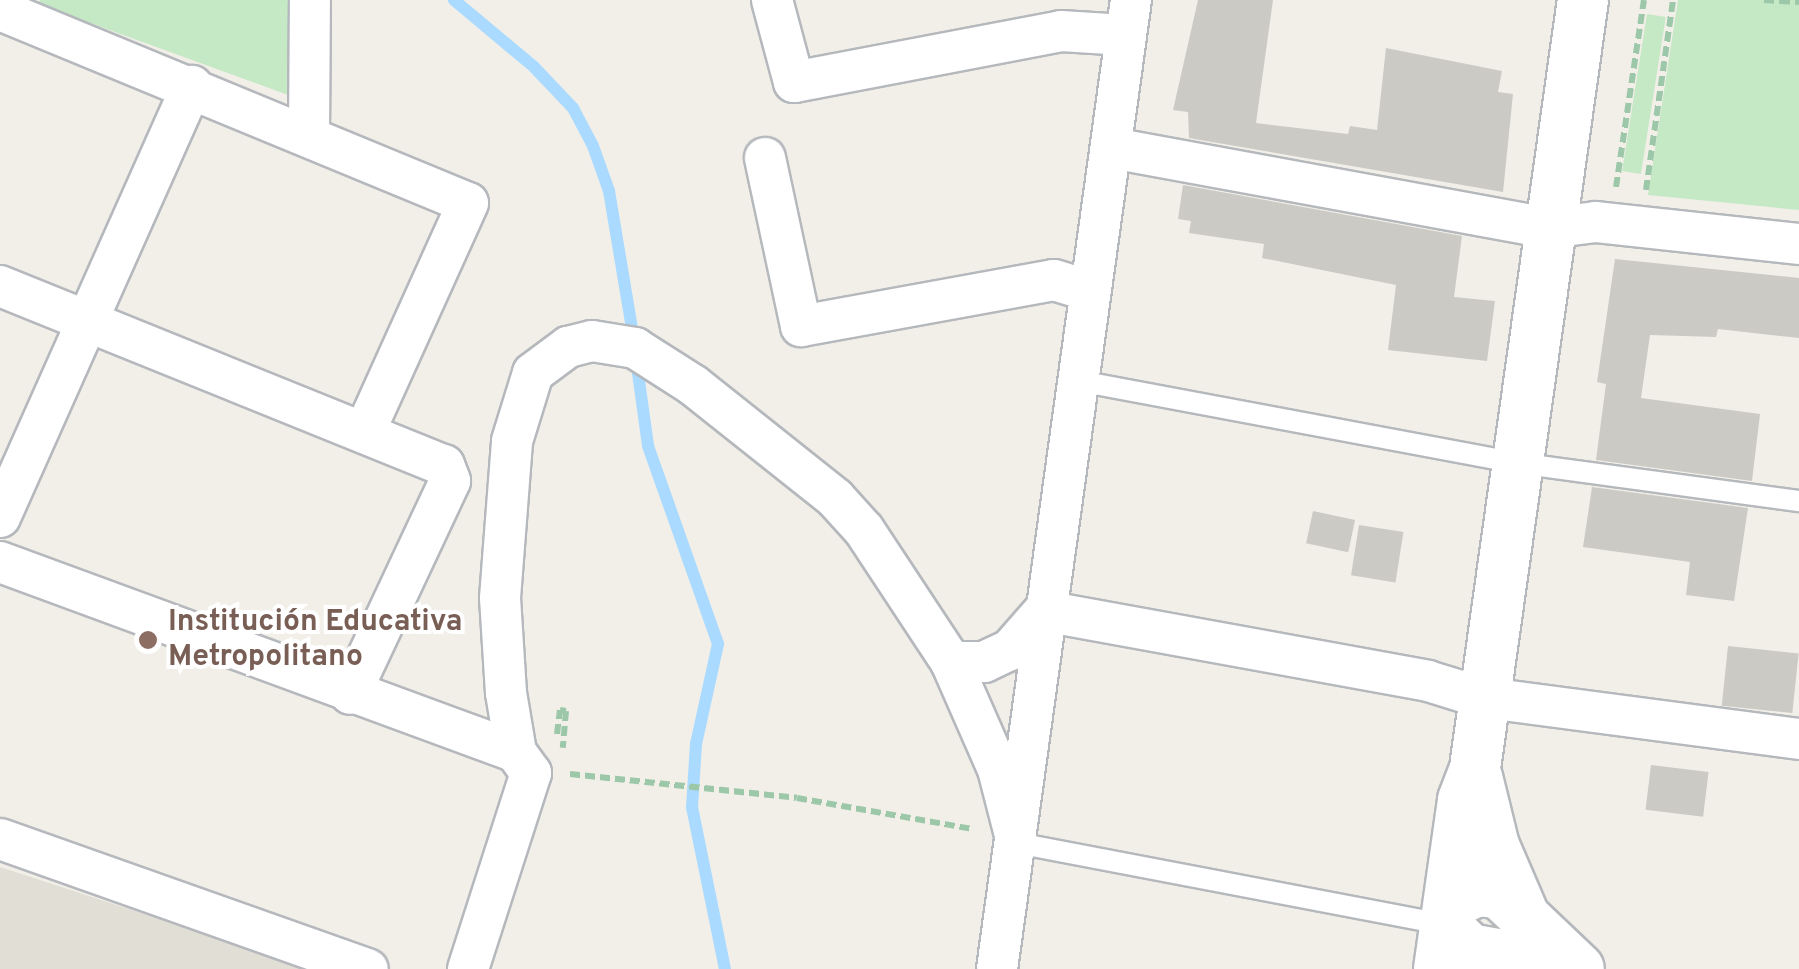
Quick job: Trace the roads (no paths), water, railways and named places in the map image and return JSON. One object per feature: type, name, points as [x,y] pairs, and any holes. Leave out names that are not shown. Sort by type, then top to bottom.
[{"type":"street","points":[[309,135],[310,0]]},
{"type":"street","points":[[772,0],[794,82],[1128,17],[1112,148],[1086,290],[1079,381],[1004,837],[997,969]]},
{"type":"street","points":[[1444,933],[1463,800],[1475,768],[1480,697],[1583,0]]},
{"type":"street","points":[[12,9],[468,203],[365,431]]},
{"type":"street","points":[[0,517],[192,86]]},
{"type":"street","points":[[1112,148],[1549,228],[1596,222],[1799,244]]},
{"type":"street","points":[[765,158],[801,326],[1054,280],[1086,290]]},
{"type":"street","points":[[0,286],[444,465],[450,481],[350,694]]},
{"type":"street","points":[[468,969],[531,773],[516,752],[500,598],[512,442],[533,373],[568,347],[592,341],[635,348],[693,385],[835,498],[951,662],[998,769],[1004,837]]},
{"type":"street","points":[[0,562],[516,752]]},
{"type":"street","points":[[951,662],[984,662],[1010,650],[1044,611]]},
{"type":"street","points":[[1044,611],[1428,681],[1480,697],[1799,738]]},
{"type":"street","points":[[1475,768],[1494,846],[1511,953]]},
{"type":"street","points":[[0,840],[368,969]]},
{"type":"street","points":[[1444,933],[1476,891],[1499,894],[1511,953]]},
{"type":"street","points":[[1511,953],[1578,969]]},
{"type":"lane","points":[[1079,381],[1517,463],[1799,500]]},
{"type":"lane","points":[[1004,837],[1444,933]]},
{"type":"waterway","points":[[454,0],[534,67],[573,108],[593,146],[609,191],[634,340]]},
{"type":"waterway","points":[[636,359],[648,446],[718,644],[696,744],[692,807],[725,969]]},
{"type":"place","name":"Institución Educativa Metropolitano","points":[[148,640]]}]
